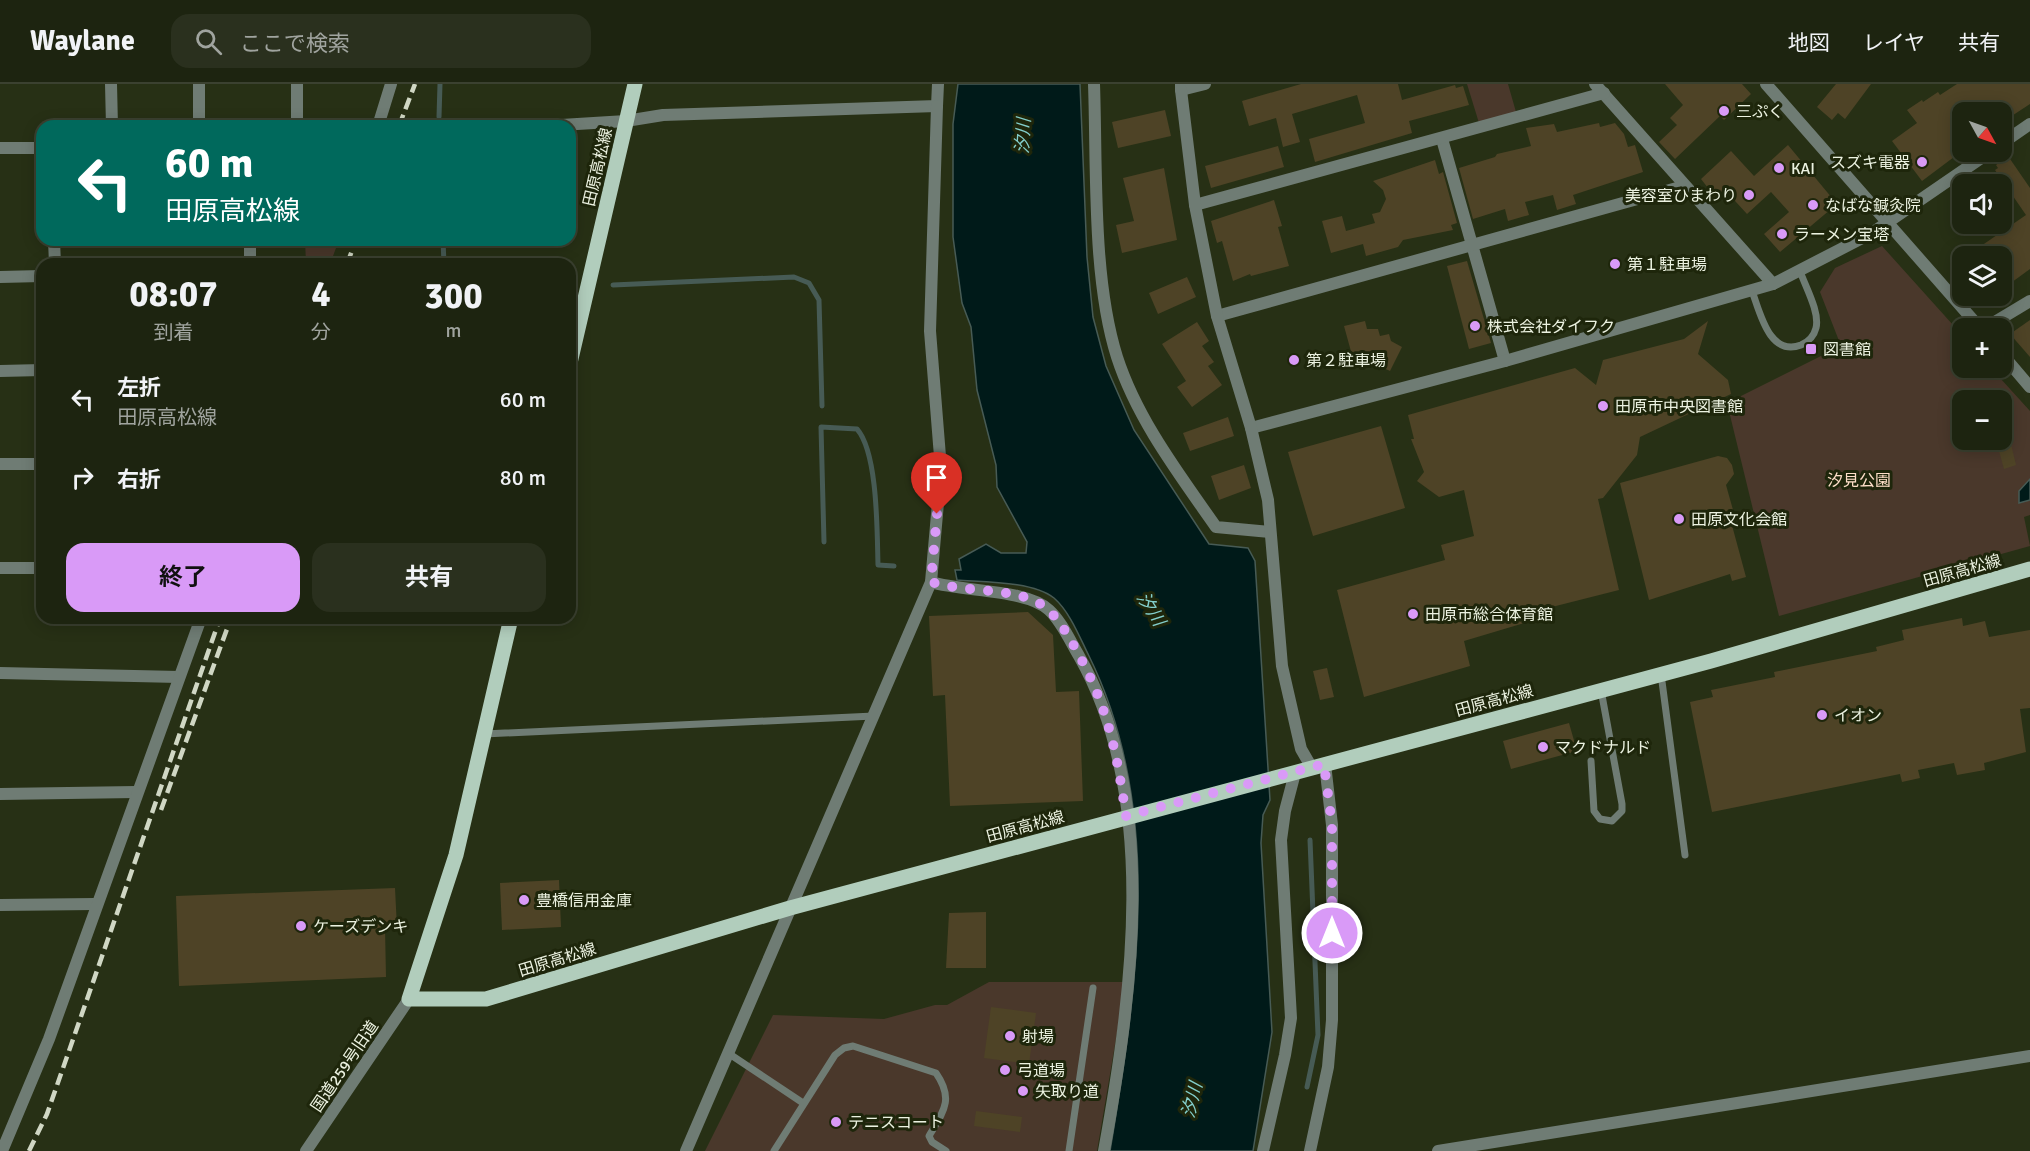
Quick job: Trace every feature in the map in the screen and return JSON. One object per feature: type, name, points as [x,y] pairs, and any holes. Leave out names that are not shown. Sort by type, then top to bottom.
[{"type":"main road","name":"田原高松線","points":[[576,337],[635,84]]},
{"type":"main road","name":"田原高松線","points":[[409,999],[486,999],[790,908],[1661,674],[2030,569]]},
{"type":"main road","points":[[409,999],[456,855],[510,624]]},
{"type":"street","points":[[111,84],[112,120]]},
{"type":"street","points":[[199,84],[199,120]]},
{"type":"street","points":[[297,84],[297,120]]},
{"type":"street","points":[[380,120],[391,84]]},
{"type":"street","points":[[686,1151],[790,908],[876,716],[931,582],[941,469],[930,331],[938,84]]},
{"type":"street","points":[[1094,84],[1104,298],[1118,358],[1138,405],[1169,460],[1216,527],[1255,532],[1270,531]]},
{"type":"street","points":[[1205,84],[1181,87],[1195,205],[1216,316],[1251,428],[1268,500],[1282,666],[1300,749],[1318,766],[1332,825],[1332,1020],[1328,1067],[1310,1151]]},
{"type":"street","points":[[1766,84],[1971,318]]},
{"type":"street","points":[[1195,205],[1442,140],[1600,89],[1773,284]]},
{"type":"street","points":[[576,124],[626,121],[663,115],[936,106]]},
{"type":"street","points":[[2012,136],[2030,124]]},
{"type":"street","points":[[1442,140],[1505,361]]},
{"type":"street","points":[[0,148],[36,148]]},
{"type":"street","points":[[1251,428],[1505,361],[1773,284],[1888,223],[1976,162]]},
{"type":"street","points":[[1216,316],[1684,186]]},
{"type":"street","points":[[0,277],[36,276]]},
{"type":"street","points":[[2002,318],[2030,301]]},
{"type":"street","points":[[2012,366],[2030,387]]},
{"type":"street","points":[[0,371],[36,370]]},
{"type":"street","points":[[0,464],[36,464]]},
{"type":"street","points":[[0,568],[36,568]]},
{"type":"street","points":[[931,582],[954,589],[1021,596],[1049,610],[1063,628],[1086,668],[1105,709],[1130,816],[1133,912],[1126,1014],[1104,1151]]},
{"type":"street","points":[[2,1151],[49,1039],[95,904],[199,624]]},
{"type":"street","points":[[0,672],[179,678]]},
{"type":"street","points":[[1263,1151],[1291,1018],[1281,840],[1288,774]]},
{"type":"street","points":[[0,794],[136,792]]},
{"type":"street","points":[[0,905],[95,904]]},
{"type":"street","name":"国道259号旧道","points":[[306,1151],[409,999]]},
{"type":"street","points":[[1438,1151],[2030,1056]]},
{"type":"lane","points":[[1752,291],[1772,338],[1779,345],[1790,348],[1803,345],[1811,338],[1816,327],[1815,314],[1800,271]]},
{"type":"lane","points":[[1661,674],[1685,855]]},
{"type":"lane","points":[[1591,762],[1594,811],[1600,819],[1612,821],[1622,811],[1622,804],[1601,690]]},
{"type":"lane","points":[[484,734],[876,716]]},
{"type":"lane","points":[[1069,1151],[1093,988]]},
{"type":"lane","points":[[774,1151],[835,1055],[844,1048],[853,1046],[936,1072],[944,1084],[947,1096],[945,1110],[929,1136],[932,1142],[946,1151]]},
{"type":"lane","points":[[728,1053],[803,1104]]},
{"type":"green space","points":[[1467,84],[1508,84],[1516,112],[1479,123]]},
{"type":"green space","points":[[305,246],[337,246],[332,258],[306,258]]},
{"type":"green space","name":"汐見公園","points":[[1882,246],[1952,324],[1952,378],[2000,378],[2011,390],[1952,390],[1952,450],[2012,450],[2012,391],[2030,411],[2030,515],[2024,517],[2030,546],[1779,616],[1727,403],[1841,346],[1820,292],[1835,268]]},
{"type":"green space","points":[[989,982],[1123,982],[1120,1015],[1097,1151],[705,1151],[773,1015],[884,1019],[935,1005],[947,1005]]},
{"type":"water","name":"汐川","points":[[958,84],[1080,84],[1087,257],[1093,317],[1106,366],[1134,430],[1209,544],[1248,548],[1255,561],[1270,800],[1263,815],[1261,843],[1272,1032],[1253,1151],[1110,1151],[1129,1027],[1138,900],[1136,838],[1128,776],[1113,715],[1078,633],[1065,610],[1054,598],[1045,592],[1021,585],[957,580],[955,570],[961,570],[959,559],[986,544],[1001,553],[1026,553],[1027,542],[997,487],[996,465],[977,390],[971,327],[962,303],[953,237],[953,124]]},
{"type":"water","points":[[2030,479],[2030,500],[2019,503],[2019,491]]},
{"type":"building","points":[[1301,84],[1398,84],[1402,100],[1455,85],[1456,88],[1463,86],[1469,105],[1409,121],[1412,133],[1315,162],[1309,139],[1365,123],[1357,95],[1292,114],[1300,142],[1283,147],[1276,118],[1249,126],[1242,101]]},
{"type":"building","points":[[1665,84],[1742,84],[1751,94],[1724,120],[1720,116],[1675,159],[1659,142],[1677,125],[1670,118],[1683,105]]},
{"type":"building","points":[[1836,84],[1871,84],[1845,119],[1838,113],[1832,120],[1817,107]]},
{"type":"building","points":[[1957,84],[2030,84],[2030,104],[2012,116],[2012,102],[1952,102],[1952,158],[1922,181],[1892,141],[1917,123],[1907,110],[1938,92],[1940,95]]},
{"type":"building","points":[[1165,110],[1171,136],[1118,148],[1112,122]]},
{"type":"building","points":[[1599,123],[1600,127],[1615,123],[1624,134],[1628,147],[1635,145],[1643,172],[1573,195],[1576,204],[1557,210],[1553,195],[1525,202],[1529,215],[1508,221],[1505,209],[1473,219],[1459,168],[1495,157],[1497,154],[1531,146],[1526,128],[1554,124],[1557,132]]},
{"type":"building","points":[[1788,145],[1837,204],[1780,252],[1764,234],[1789,212],[1771,192],[1747,214],[1725,190],[1712,203],[1703,193],[1708,188],[1701,179],[1731,151],[1754,176]]},
{"type":"building","points":[[1278,146],[1284,167],[1211,188],[1205,166]]},
{"type":"building","points":[[1435,160],[1439,174],[1443,172],[1457,223],[1451,225],[1453,230],[1403,240],[1398,247],[1366,256],[1363,244],[1331,253],[1322,221],[1342,216],[1346,231],[1375,223],[1372,214],[1380,212],[1386,199],[1383,190],[1373,181]]},
{"type":"building","points":[[2000,162],[2012,162],[2030,188],[2030,269],[2012,282],[2012,246],[1981,246],[1998,234],[2012,234],[2012,225],[2026,215],[2012,195],[2012,174],[1998,174],[1995,170],[1998,168],[1996,165]]},
{"type":"building","points":[[1164,168],[1177,240],[1122,253],[1116,225],[1134,221],[1123,178]]},
{"type":"building","points":[[1274,200],[1282,226],[1278,227],[1289,266],[1251,276],[1250,274],[1233,281],[1222,241],[1217,243],[1211,221]]},
{"type":"building","points":[[1467,261],[1491,343],[1469,349],[1447,266]]},
{"type":"building","points":[[1187,277],[1196,297],[1158,314],[1149,293]]},
{"type":"building","points":[[2030,320],[2030,357],[2012,336],[2012,333]]},
{"type":"building","points":[[1365,321],[1367,329],[1378,329],[1380,336],[1389,334],[1391,341],[1402,347],[1390,371],[1369,361],[1355,366],[1344,326]]},
{"type":"building","points":[[1708,321],[1698,354],[1728,380],[1731,394],[1640,437],[1637,455],[1603,498],[1598,499],[1619,590],[1544,609],[1544,617],[1464,641],[1470,666],[1364,697],[1337,590],[1445,560],[1441,545],[1474,536],[1464,490],[1439,497],[1417,481],[1424,472],[1411,439],[1414,439],[1408,415],[1575,368],[1596,385],[1603,360],[1684,339]]},
{"type":"building","points":[[1197,322],[1209,341],[1202,346],[1214,362],[1208,366],[1222,385],[1192,407],[1177,387],[1186,381],[1162,344]]},
{"type":"building","points":[[1228,417],[1234,436],[1190,451],[1183,433]]},
{"type":"building","points":[[1381,426],[1405,508],[1313,536],[1288,452]]},
{"type":"building","points":[[2012,448],[2016,465],[2004,469],[1999,450]]},
{"type":"building","points":[[1718,456],[1727,458],[1732,465],[1734,474],[1726,485],[1735,517],[1730,518],[1746,577],[1732,581],[1730,574],[1649,600],[1620,483]]},
{"type":"building","points":[[1244,465],[1251,488],[1219,500],[1211,476]]},
{"type":"building","points":[[1028,612],[1053,635],[1056,692],[1079,691],[1083,801],[950,806],[945,695],[933,696],[929,616]]},
{"type":"building","points":[[1962,618],[1963,626],[1985,621],[1989,637],[2030,630],[2030,708],[2020,709],[2026,752],[1984,763],[1985,770],[1957,775],[1954,763],[1918,770],[1920,778],[1902,782],[1900,774],[1712,812],[1690,702],[1713,697],[1711,690],[1775,677],[1774,672],[1877,651],[1876,647],[1904,640],[1902,630]]},
{"type":"building","points":[[1327,668],[1334,697],[1320,700],[1313,671]]},
{"type":"building","points":[[1569,723],[1577,751],[1511,769],[1503,741]]},
{"type":"building","points":[[559,880],[561,927],[502,930],[500,883]]},
{"type":"building","points":[[395,888],[397,928],[385,928],[386,977],[179,986],[176,896]]},
{"type":"building","points":[[986,912],[986,968],[946,968],[949,913]]},
{"type":"building","name":"射場","points":[[991,1007],[1036,1013],[1029,1064],[984,1058]]},
{"type":"building","points":[[976,1111],[1022,1117],[1020,1132],[974,1126]]},
{"type":"waterway","points":[[439,117],[440,84]]},
{"type":"waterway","points":[[443,246],[444,258]]},
{"type":"waterway","points":[[613,285],[794,277],[809,283],[819,300],[822,406]]},
{"type":"waterway","points":[[824,542],[821,427],[857,429],[864,440],[873,474],[878,565],[894,566]]},
{"type":"waterway","points":[[1307,1087],[1318,1035],[1310,840]]},
{"type":"railway","points":[[401,120],[415,84]]},
{"type":"railway","points":[[349,258],[354,246]]},
{"type":"railway","points":[[29,1151],[47,1114],[218,624]]},
{"type":"railway","points":[[161,810],[229,624]]},
{"type":"place","name":"三ぷく","points":[[1724,111]]},
{"type":"place","name":"スズキ電器","points":[[1922,162]]},
{"type":"place","name":"KAI","points":[[1779,168]]},
{"type":"place","name":"美容室ひまわり","points":[[1749,195]]},
{"type":"place","name":"なばな鍼灸院","points":[[1813,205]]},
{"type":"place","name":"ラーメン宝塔","points":[[1782,234]]},
{"type":"place","name":"第１駐車場","points":[[1615,264]]},
{"type":"place","name":"株式会社ダイフク","points":[[1475,326]]},
{"type":"place","name":"図書館","points":[[1811,349]]},
{"type":"place","name":"第２駐車場","points":[[1294,360]]},
{"type":"place","name":"田原市中央図書館","points":[[1603,406]]},
{"type":"place","name":"田原文化会館","points":[[1679,519]]},
{"type":"place","name":"田原市総合体育館","points":[[1413,614]]},
{"type":"place","name":"イオン","points":[[1822,715]]},
{"type":"place","name":"マクドナルド","points":[[1543,747]]},
{"type":"place","name":"豊橋信用金庫","points":[[524,900]]},
{"type":"place","name":"ケーズデンキ","points":[[301,926]]},
{"type":"place","name":"射場","points":[[1010,1036]]},
{"type":"place","name":"弓道場","points":[[1005,1070]]},
{"type":"place","name":"矢取り道","points":[[1023,1091]]},
{"type":"place","name":"テニスコート","points":[[836,1122]]},
{"type":"route","points":[[937,514],[931,582],[954,589],[1021,596],[1049,610],[1063,628],[1086,668],[1105,709],[1116,753],[1126,816],[1324,764],[1332,825],[1332,933]]}]
